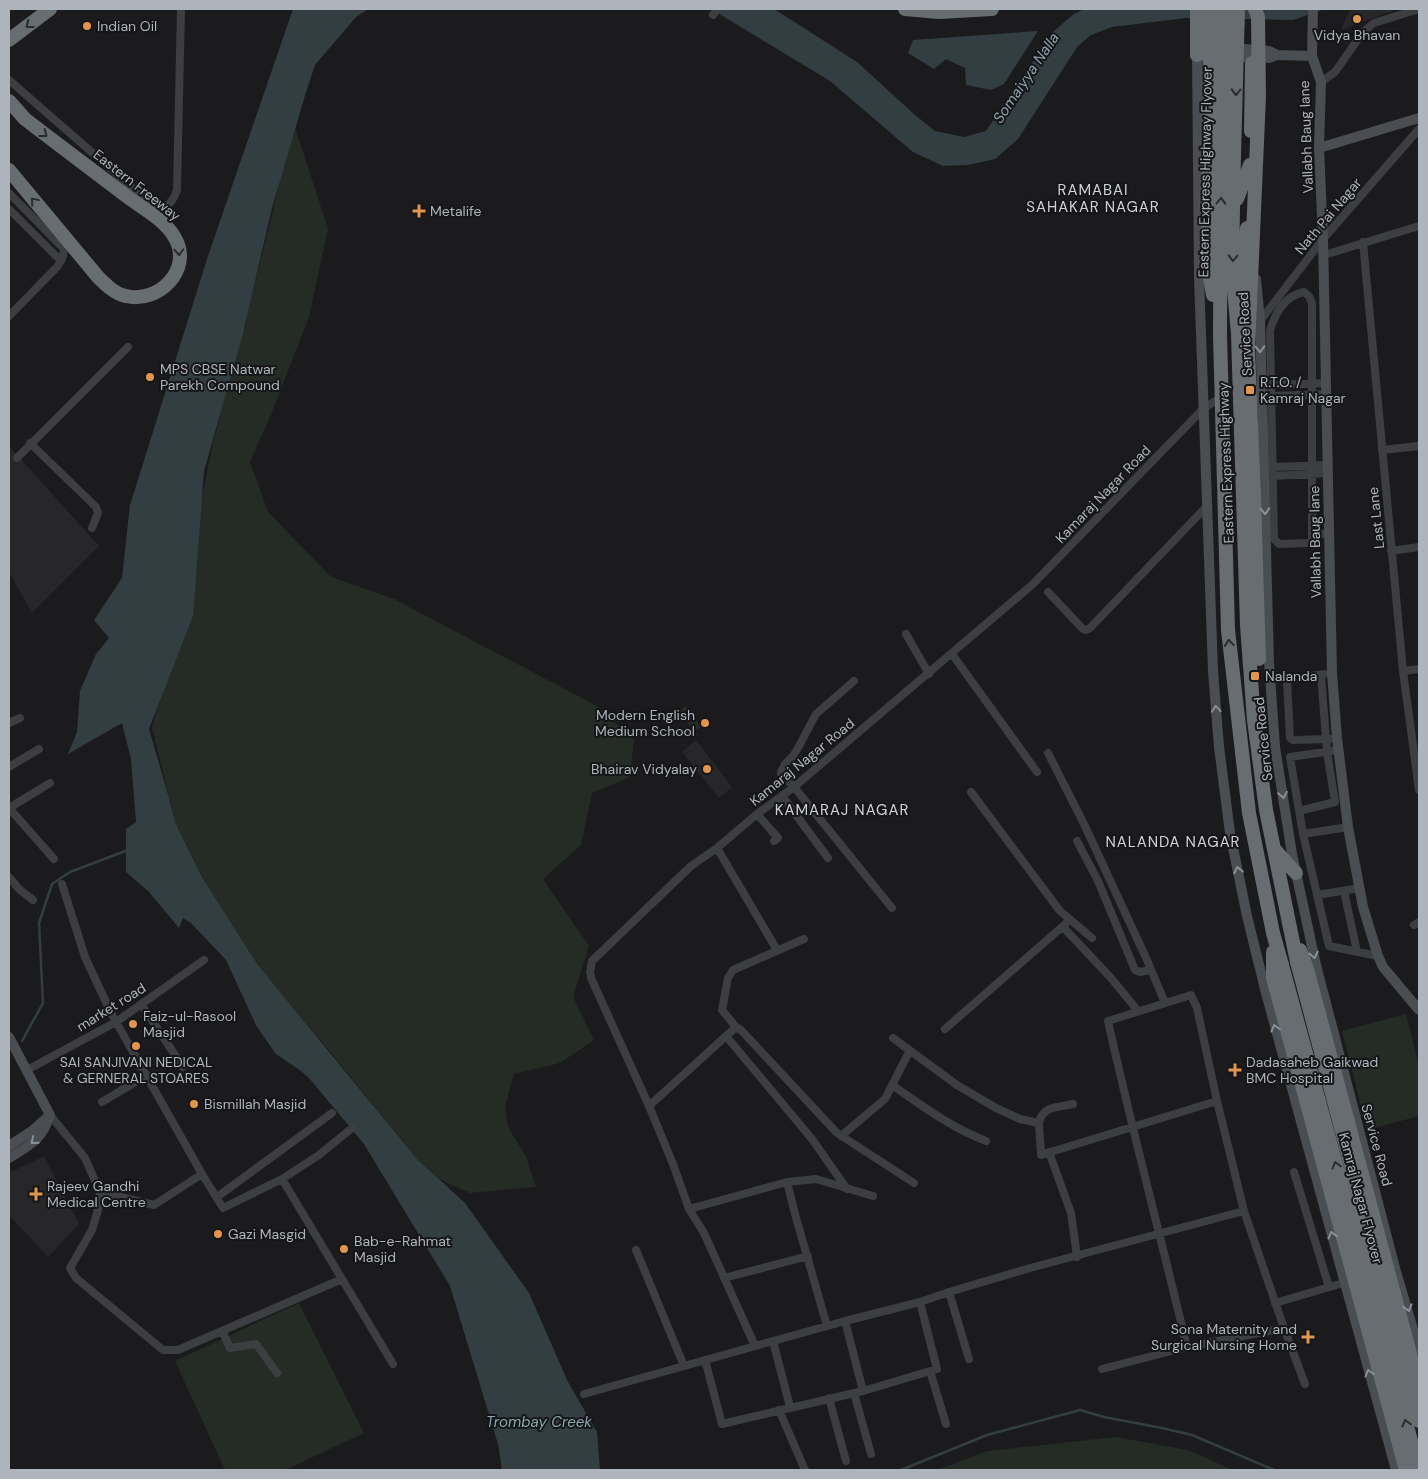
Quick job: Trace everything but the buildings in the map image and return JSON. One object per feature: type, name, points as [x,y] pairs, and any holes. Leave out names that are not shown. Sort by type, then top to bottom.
[{"type":"highway","points":[[9,40],[50,9]]},
{"type":"highway","points":[[906,9],[939,12],[992,9]]},
{"type":"highway","points":[[1197,9],[1197,51]]},
{"type":"highway","points":[[1210,9],[1222,155]]},
{"type":"highway","name":"Eastern Express Highway Flyover","points":[[1222,155],[1224,9]]},
{"type":"highway","name":"Eastern Express Highway","points":[[1238,9],[1208,267],[1220,336],[1228,630],[1249,813],[1273,933]]},
{"type":"highway","points":[[1238,334],[1250,195],[1254,9]]},
{"type":"highway","points":[[1254,9],[1258,17],[1259,96],[1248,350],[1260,680],[1254,720]]},
{"type":"highway","name":"Eastern Freeway","points":[[9,101],[25,119],[166,226],[176,239],[180,253],[172,280],[158,292],[149,296],[139,297],[123,295],[108,286],[98,277],[9,170]]},
{"type":"highway","name":"Eastern Express Highway","points":[[1222,155],[1234,209],[1232,266],[1238,334],[1247,625],[1254,720],[1266,810],[1287,914]]},
{"type":"highway","points":[[1234,209],[1250,165]]},
{"type":"highway","points":[[1274,850],[1296,873]]},
{"type":"highway","points":[[1287,914],[1307,969],[1392,1269],[1419,1386]]},
{"type":"highway","name":"Kamraj Nagar Flyover","points":[[1287,914],[1297,962],[1419,1421]]},
{"type":"highway","points":[[1273,933],[1272,978],[1349,1281],[1406,1470]]},
{"type":"highway","name":"Kamraj Nagar Flyover","points":[[1273,933],[1418,1470]]},
{"type":"street","points":[[9,80],[150,203],[168,206],[174,201],[177,190],[181,9]]},
{"type":"street","name":"Vallabh Baug lane","points":[[1313,9],[1312,56],[1321,82],[1319,148],[1324,239],[1333,751],[1363,907],[1378,956],[1383,966],[1419,1010]]},
{"type":"street","points":[[1321,82],[1335,72],[1363,32],[1374,23],[1419,10]]},
{"type":"street","points":[[1312,56],[1277,56],[1269,58],[1252,52],[1197,51],[1199,277],[1213,671],[1219,748],[1230,833],[1247,916],[1266,993],[1349,1281],[1396,1470]]},
{"type":"street","points":[[1319,148],[1419,118]]},
{"type":"street","name":"Nath Pai Nagar","points":[[1260,321],[1324,239],[1419,129]]},
{"type":"street","points":[[9,193],[64,249],[58,266],[9,316]]},
{"type":"street","name":"Service Road","points":[[1250,195],[1260,321],[1269,662],[1275,747],[1296,873],[1316,965],[1392,1269],[1419,1350]]},
{"type":"street","points":[[9,210],[61,261]]},
{"type":"street","points":[[1324,255],[1419,226]]},
{"type":"street","name":"Last Lane","points":[[1363,242],[1403,671],[1419,790]]},
{"type":"street","points":[[1304,292],[1309,296],[1312,303],[1312,318],[1312,540],[1309,543],[1279,544],[1275,541],[1270,331],[1273,320],[1280,308],[1287,299],[1296,294],[1304,292]]},
{"type":"street","points":[[1312,318],[1325,318]]},
{"type":"street","points":[[17,458],[128,347]]},
{"type":"street","points":[[1271,385],[1326,383]]},
{"type":"street","points":[[1271,396],[1326,394]]},
{"type":"street","name":"Kamaraj Nagar Road","points":[[755,1346],[704,1234],[689,1209],[649,1106],[591,978],[590,967],[592,961],[691,866],[717,848],[757,814],[794,787],[1033,584],[1204,408],[1222,396]]},
{"type":"street","points":[[30,444],[96,507],[98,513],[92,528]]},
{"type":"street","points":[[1382,450],[1419,446]]},
{"type":"street","points":[[1273,467],[1311,466],[1328,469]]},
{"type":"street","points":[[1273,476],[1311,475],[1328,469]]},
{"type":"street","points":[[1048,592],[1083,628],[1086,630],[1090,628],[1208,505]]},
{"type":"street","points":[[1312,534],[1329,534]]},
{"type":"street","points":[[1392,551],[1419,547]]},
{"type":"street","points":[[906,634],[929,674]]},
{"type":"street","points":[[952,654],[1037,772]]},
{"type":"street","points":[[1403,671],[1419,669]]},
{"type":"street","points":[[1321,675],[1332,738],[1292,740],[1290,738],[1287,680],[1332,673]]},
{"type":"street","points":[[854,681],[816,714],[798,748],[781,768],[782,774],[892,908]]},
{"type":"street","points":[[9,723],[20,718]]},
{"type":"street","points":[[9,767],[39,749]]},
{"type":"street","points":[[1299,811],[1335,802],[1333,751],[1290,756],[1299,811],[1303,834],[1329,946],[1378,956]]},
{"type":"street","points":[[1048,752],[1084,824],[1165,1003]]},
{"type":"street","points":[[50,783],[9,808],[54,859]]},
{"type":"street","points":[[971,792],[1060,911],[1092,938]]},
{"type":"street","points":[[782,796],[828,858]]},
{"type":"street","points":[[757,814],[778,838],[774,841]]},
{"type":"street","points":[[1303,834],[1348,827]]},
{"type":"street","points":[[1077,841],[1098,881],[1135,970],[1140,972],[1150,970]]},
{"type":"street","points":[[717,848],[777,950]]},
{"type":"street","points":[[9,877],[19,890],[32,900]]},
{"type":"street","points":[[62,884],[85,957],[116,1022],[202,1174],[224,1208],[282,1179],[319,1155],[352,1128]]},
{"type":"street","points":[[1317,895],[1360,888]]},
{"type":"street","points":[[1344,890],[1357,952]]},
{"type":"street","points":[[945,1029],[1070,920]]},
{"type":"street","points":[[1063,927],[1111,978],[1138,1011]]},
{"type":"street","points":[[804,938],[736,968],[730,974],[722,1010],[841,1136],[914,1182]]},
{"type":"street","name":"market road","points":[[27,1070],[116,1022],[204,960]]},
{"type":"street","points":[[1187,1347],[1132,1127],[1108,1021],[1191,995],[1197,1008],[1244,1211],[1305,1384]]},
{"type":"street","points":[[141,1004],[183,1067]]},
{"type":"street","points":[[649,1106],[736,1027]]},
{"type":"street","points":[[726,1036],[812,1140],[847,1189]]},
{"type":"street","points":[[9,1037],[50,1115],[85,1158],[100,1192],[98,1210],[92,1230],[70,1268],[76,1278],[162,1350],[178,1350],[342,1278]]},
{"type":"street","points":[[893,1038],[909,1052],[957,1085],[996,1108],[1020,1120],[1039,1123]]},
{"type":"street","points":[[841,1136],[881,1103],[909,1052]]},
{"type":"street","points":[[102,1102],[146,1075]]},
{"type":"street","points":[[892,1085],[948,1124],[986,1141]]},
{"type":"street","points":[[1073,1104],[1046,1110],[1041,1115],[1039,1123],[1041,1155],[1217,1101]]},
{"type":"street","points":[[216,1197],[332,1113]]},
{"type":"street","points":[[9,1146],[32,1131],[50,1115]]},
{"type":"street","points":[[9,1158],[38,1140],[46,1128],[50,1115]]},
{"type":"street","points":[[1049,1152],[1071,1213],[1077,1257]]},
{"type":"street","points":[[1294,1172],[1329,1287]]},
{"type":"street","points":[[100,1192],[154,1205],[202,1174]]},
{"type":"street","points":[[282,1179],[393,1364]]},
{"type":"street","points":[[689,1209],[787,1182],[816,1179],[873,1196]]},
{"type":"street","points":[[787,1182],[794,1214],[808,1256],[827,1326]]},
{"type":"street","points":[[584,1394],[1244,1211]]},
{"type":"street","points":[[636,1250],[684,1366]]},
{"type":"street","points":[[724,1278],[808,1256]]},
{"type":"street","points":[[1275,1303],[1392,1269]]},
{"type":"street","points":[[949,1292],[969,1360]]},
{"type":"street","points":[[705,1360],[722,1424],[863,1391],[937,1369],[920,1302]]},
{"type":"street","points":[[845,1321],[863,1391]]},
{"type":"street","points":[[1102,1369],[1187,1347],[1284,1328]]},
{"type":"street","points":[[222,1331],[230,1348],[256,1344],[277,1373]]},
{"type":"street","points":[[773,1341],[790,1407]]},
{"type":"street","points":[[930,1371],[946,1424]]},
{"type":"street","points":[[854,1393],[871,1454]]},
{"type":"street","points":[[829,1398],[846,1461]]},
{"type":"street","points":[[779,1410],[805,1470]]},
{"type":"shaded area","name":"Vidya Bhavan","points":[[1350,9],[1398,9],[1341,30]]},
{"type":"shaded area","points":[[293,121],[328,229],[309,317],[272,412],[250,462],[268,512],[331,577],[394,599],[597,706],[634,740],[630,777],[592,793],[581,845],[543,879],[589,946],[573,997],[594,1040],[560,1063],[514,1074],[505,1106],[508,1127],[526,1157],[536,1187],[470,1193],[439,1179],[417,1159],[256,964],[207,886],[175,822],[152,727],[187,612],[199,512],[213,443],[272,216]]},
{"type":"shaded area","points":[[9,446],[99,546],[32,613],[9,572]]},
{"type":"shaded area","points":[[686,706],[701,727],[694,732],[679,712]]},
{"type":"shaded area","name":"Bhairav Vidyalay","points":[[696,740],[732,787],[719,798],[682,752]]},
{"type":"shaded area","points":[[1406,1014],[1419,1066],[1419,1116],[1367,1130],[1342,1031]]},
{"type":"shaded area","name":"Rajeev Gandhi Medical Centre","points":[[44,1156],[79,1224],[48,1257],[9,1215],[9,1173]]},
{"type":"shaded area","points":[[299,1303],[364,1433],[285,1470],[225,1470],[175,1361]]},
{"type":"shaded area","points":[[1116,1437],[1188,1450],[1233,1470],[937,1470],[987,1451]]},
{"type":"water","name":"Trombay Creek","points":[[293,9],[368,9],[356,17],[315,65],[306,92],[272,208],[241,341],[204,471],[193,616],[149,729],[175,822],[203,879],[257,964],[417,1159],[465,1203],[529,1293],[568,1382],[597,1432],[600,1470],[502,1470],[498,1444],[450,1286],[364,1144],[309,1078],[276,1054],[257,1027],[226,960],[191,923],[183,918],[179,928],[149,892],[126,872],[126,829],[136,822],[131,759],[122,723],[68,754],[77,732],[80,691],[96,654],[109,638],[94,620],[122,578],[130,505],[208,256]]},
{"type":"water","name":"Somaiyya Nalla","points":[[711,9],[774,9],[857,62],[935,131],[964,137],[986,131],[1053,32],[1074,14],[1084,9],[1325,9],[1293,20],[1186,18],[1112,27],[1091,35],[1077,47],[1018,139],[995,159],[968,165],[943,166],[913,152],[830,81]]},
{"type":"water","points":[[1038,31],[1004,84],[991,90],[966,85],[965,68],[946,59],[934,69],[908,53],[913,40]]},
{"type":"waterway","points":[[22,1041],[43,1003],[39,923],[52,884],[70,872],[128,850]]},
{"type":"waterway","points":[[901,1470],[987,1435],[1080,1410],[1104,1417],[1192,1435],[1274,1470]]},
{"type":"place","name":"Vidya Bhavan","points":[[1357,19]]},
{"type":"place","name":"Indian Oil","points":[[87,26]]},
{"type":"place","name":"Metalife","points":[[419,211]]},
{"type":"place","name":"MPS CBSE Natwar Parekh Compound","points":[[150,377]]},
{"type":"place","name":"R.T.O. / Kamraj Nagar","points":[[1250,390]]},
{"type":"place","name":"Nalanda","points":[[1255,676]]},
{"type":"place","name":"Modern English Medium School","points":[[705,723]]},
{"type":"place","name":"Bhairav Vidyalay","points":[[707,769]]},
{"type":"place","name":"Faiz-ul-Rasool Masjid","points":[[133,1024]]},
{"type":"place","name":"SAI SANJIVANI NEDICAL & GERNERAL STOARES","points":[[136,1046]]},
{"type":"place","name":"Dadasaheb Gaikwad BMC Hospital","points":[[1235,1070]]},
{"type":"place","name":"Bismillah Masjid","points":[[194,1104]]},
{"type":"place","name":"Rajeev Gandhi Medical Centre","points":[[36,1194]]},
{"type":"place","name":"Gazi Masgid","points":[[218,1234]]},
{"type":"place","name":"Bab-e-Rahmat Masjid","points":[[344,1249]]},
{"type":"place","name":"Sona Maternity and Surgical Nursing Home","points":[[1308,1337]]},
{"type":"district","name":"RAMABAI SAHAKAR NAGAR","points":[[1093,198]]},
{"type":"district","name":"KAMARAJ NAGAR","points":[[842,810]]},
{"type":"district","name":"NALANDA NAGAR","points":[[1173,842]]}]
